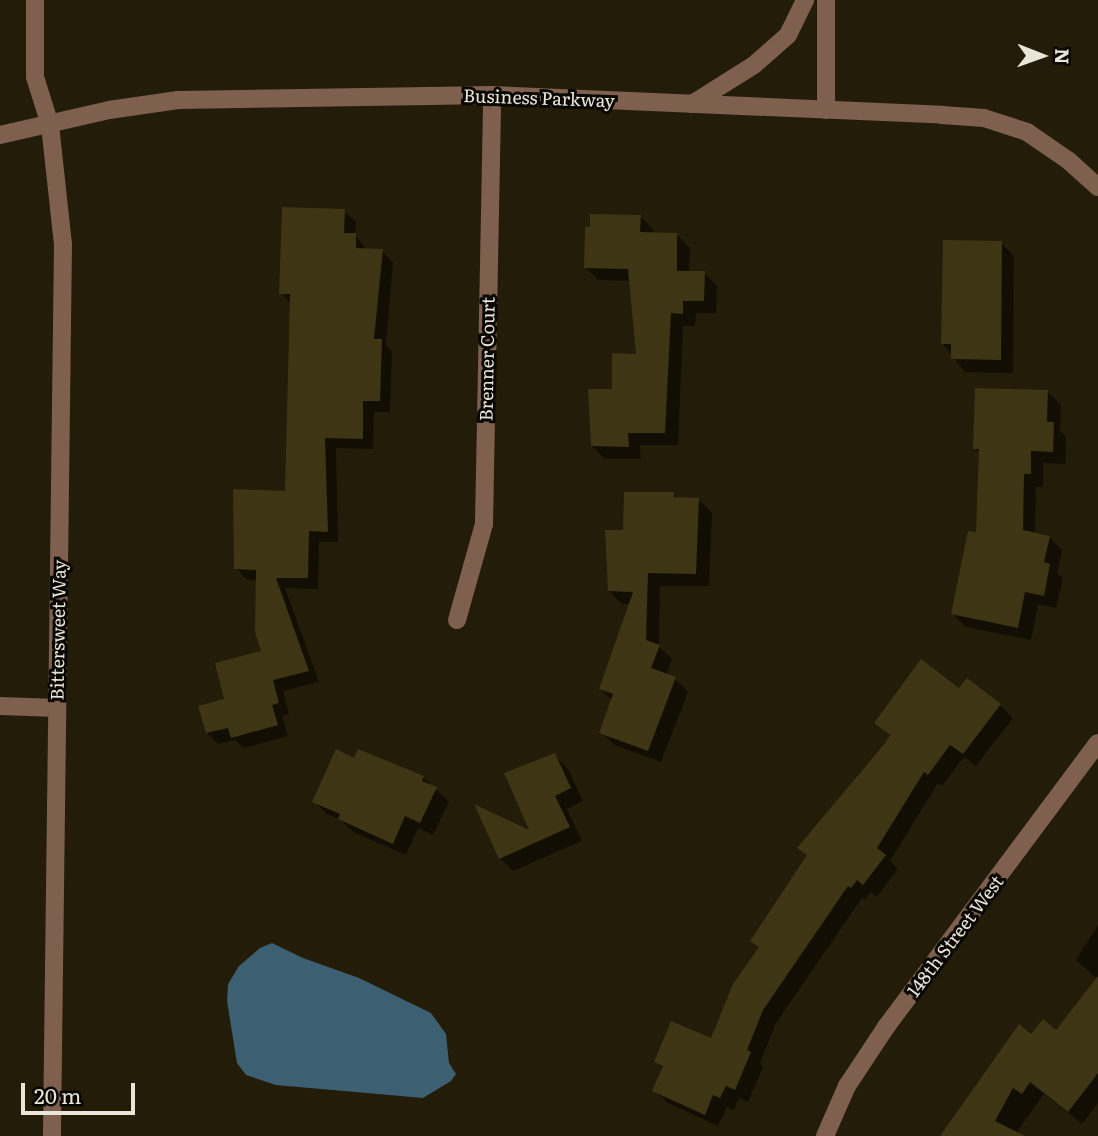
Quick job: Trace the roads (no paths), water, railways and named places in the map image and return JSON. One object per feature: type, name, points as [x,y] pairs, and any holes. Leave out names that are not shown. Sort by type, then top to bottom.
[{"type":"street","name":"Bittersweet Way","points":[[35,0],[35,77],[50,125],[63,244],[52,1136]]},
{"type":"street","points":[[692,104],[754,65],[788,35],[805,0]]},
{"type":"street","points":[[826,110],[827,0]]},
{"type":"street","name":"Business Parkway","points":[[0,135],[109,110],[178,100],[492,95],[826,110],[984,118],[1027,132],[1098,187]]},
{"type":"street","name":"Brenner Court","points":[[457,620],[484,524],[492,95]]},
{"type":"street","points":[[0,706],[57,708]]},
{"type":"street","name":"148th Street West","points":[[825,1136],[847,1087],[886,1027],[1098,743]]},
{"type":"water","points":[[272,943],[303,958],[359,978],[431,1013],[446,1034],[449,1063],[456,1074],[451,1081],[423,1098],[276,1085],[246,1075],[237,1063],[227,1001],[228,984],[239,966],[260,948]]}]
